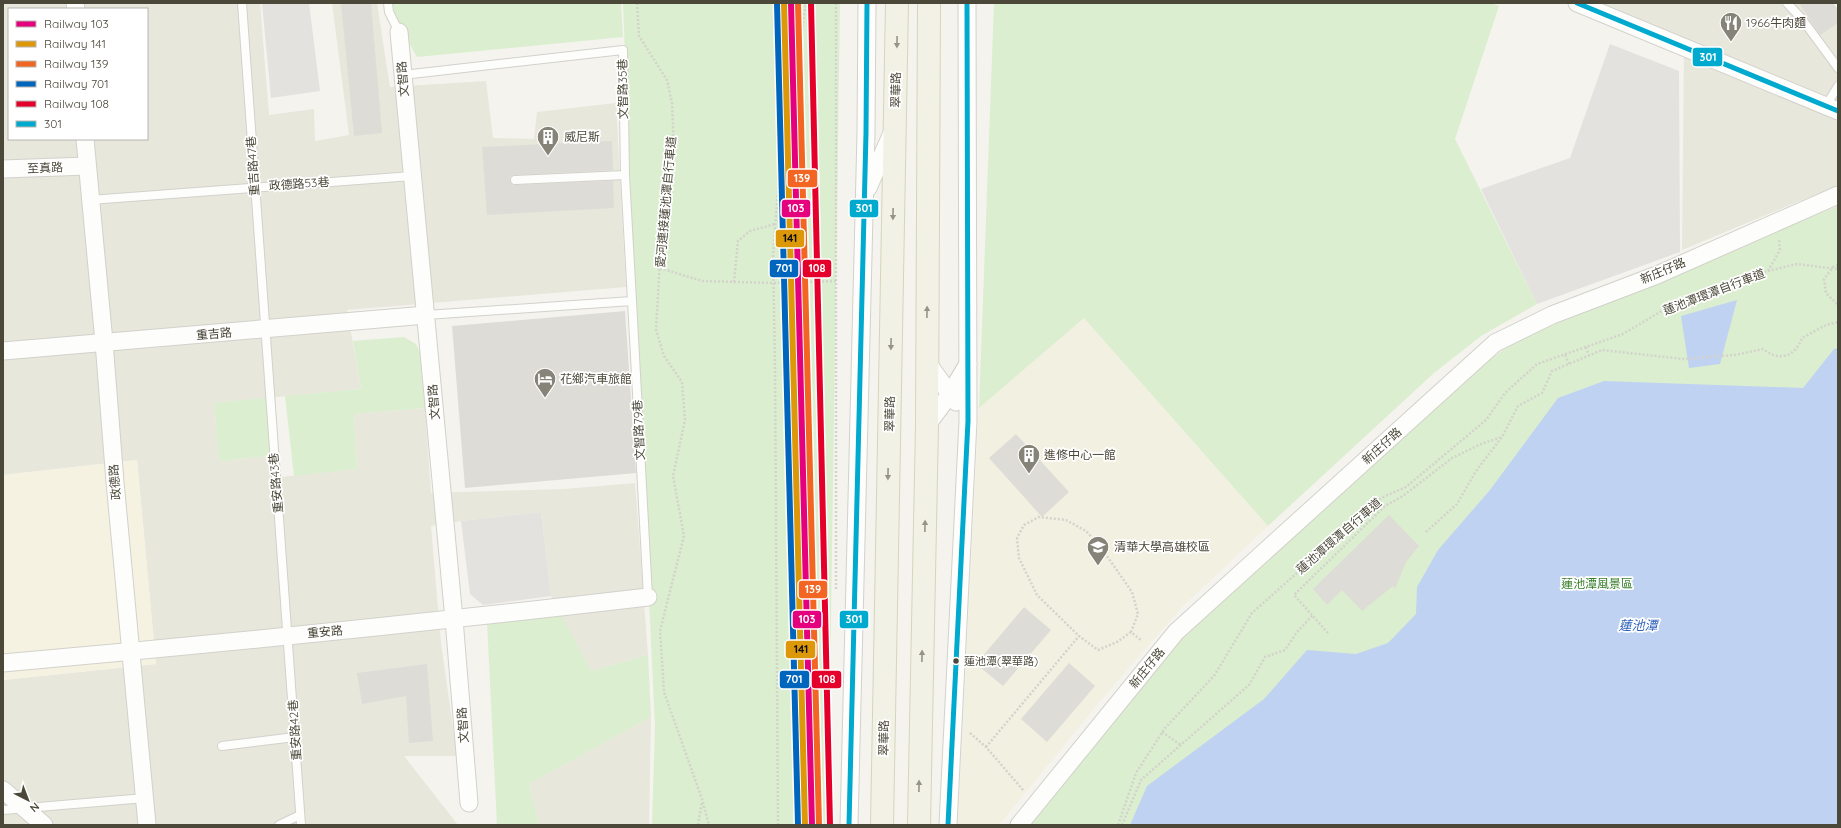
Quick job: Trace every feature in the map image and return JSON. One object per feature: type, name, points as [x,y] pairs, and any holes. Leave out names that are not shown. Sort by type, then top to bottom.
[{"type":"main road","name":"翠華路","points":[[882,825],[897,3]]},
{"type":"main road","points":[[919,825],[927,425],[926,361],[930,3]]},
{"type":"street","points":[[849,825],[865,196],[867,3]]},
{"type":"street","points":[[948,825],[968,421],[967,3]]},
{"type":"street","points":[[1577,3],[1832,109]]},
{"type":"street","name":"文智路","points":[[399,32],[454,619],[469,803]]},
{"type":"street","points":[[865,196],[895,128]]},
{"type":"street","points":[[866,133],[894,192]]},
{"type":"street","name":"政德路","points":[[85,140],[147,825]]},
{"type":"street","name":"至真路","points":[[3,169],[87,166]]},
{"type":"street","name":"新庄仔路","points":[[1019,825],[1176,632],[1495,343],[1552,315],[1657,274],[1838,195]]},
{"type":"street","name":"重吉路","points":[[3,351],[264,330],[426,315]]},
{"type":"street","points":[[926,361],[968,421]]},
{"type":"street","points":[[927,425],[950,394],[969,363]]},
{"type":"street","name":"重安路","points":[[3,663],[131,652],[454,619],[648,597]]},
{"type":"street","points":[[3,790],[44,825]]},
{"type":"lane","name":"重吉路47巷","points":[[242,3],[264,330]]},
{"type":"lane","name":"文智路","points":[[388,3],[389,12],[399,32]]},
{"type":"lane","points":[[1787,3],[1802,19],[1838,68]]},
{"type":"lane","name":"文智路35巷","points":[[403,75],[623,50],[626,175],[632,301]]},
{"type":"lane","points":[[1832,109],[1838,86]]},
{"type":"lane","points":[[515,180],[626,175]]},
{"type":"lane","name":"政德路53巷","points":[[90,200],[412,176]]},
{"type":"lane","points":[[426,315],[632,301]]},
{"type":"lane","name":"文智路79巷","points":[[632,301],[648,597]]},
{"type":"lane","name":"重安路43巷","points":[[264,330],[288,635]]},
{"type":"lane","name":"重安路42巷","points":[[288,635],[301,825]]},
{"type":"lane","points":[[222,746],[295,737]]},
{"type":"lane","points":[[3,810],[145,798]]},
{"type":"lane","points":[[279,825],[300,815]]},
{"type":"path","name":"愛河連接蓮池潭自行車道","points":[[637,3],[639,36],[667,80],[672,103],[674,149],[662,226],[656,330],[664,356],[682,382],[685,420],[673,476],[684,536],[660,631],[664,692],[702,799],[709,825]]},
{"type":"path","points":[[778,825],[776,365],[773,255],[778,190],[806,3]]},
{"type":"path","points":[[836,3],[836,596]]},
{"type":"path","points":[[1768,271],[1780,250],[1775,222]]},
{"type":"path","points":[[734,282],[738,241],[750,231],[775,224]]},
{"type":"path","name":"蓮池潭環潭自行車道","points":[[1118,825],[1136,773],[1162,732],[1214,676],[1252,613],[1381,498],[1406,487],[1486,420],[1505,393],[1538,364],[1623,334],[1670,306],[1768,271],[1797,264],[1833,267],[1838,269]]},
{"type":"path","points":[[1838,265],[1833,267],[1824,279],[1826,293],[1838,305]]},
{"type":"path","points":[[660,268],[702,281],[773,283],[836,281]]},
{"type":"path","points":[[1426,532],[1457,504],[1476,471],[1502,436],[1518,406],[1542,393],[1552,371],[1602,350],[1683,359],[1735,355],[1763,349],[1773,355],[1786,356],[1794,352],[1799,346],[1802,338],[1826,325],[1838,322]]},
{"type":"path","points":[[1586,347],[1589,356]]},
{"type":"path","points":[[1565,355],[1569,364]]},
{"type":"path","points":[[1328,633],[1294,595],[1385,506],[1403,496],[1452,458],[1502,436]]},
{"type":"path","points":[[1403,496],[1406,487]]},
{"type":"path","points":[[1039,517],[1066,520],[1086,531],[1102,549],[1132,592],[1138,614],[1131,632],[1117,642],[1098,650],[1079,636],[1037,595],[1019,558],[1018,538],[1024,524],[1039,517]]},
{"type":"path","points":[[1122,825],[1141,780],[1249,685],[1265,657],[1285,650],[1296,632],[1312,616]]},
{"type":"path","points":[[1131,632],[1142,641]]},
{"type":"path","points":[[986,747],[1079,636]]},
{"type":"path","points":[[969,732],[986,747],[1022,790]]},
{"type":"path","points":[[1162,732],[1181,745]]},
{"type":"path","name":"愛河連接蓮池潭自行車道","points":[[698,825],[702,799]]},
{"type":"shaded area","points":[[3,3],[260,3],[269,115],[314,109],[315,141],[349,135],[332,3],[377,3],[390,87],[486,81],[493,138],[534,139],[537,112],[616,103],[626,287],[347,310],[361,389],[214,403],[219,461],[278,455],[281,477],[357,469],[354,414],[425,408],[431,493],[564,489],[635,483],[648,655],[591,671],[551,596],[541,512],[431,526],[441,643],[457,756],[404,756],[458,825],[3,825],[3,680],[156,664],[137,460],[3,475]]},
{"type":"shaded area","points":[[262,3],[309,3],[320,91],[271,98]]},
{"type":"shaded area","points":[[1594,3],[1833,3],[1838,10],[1838,185],[1682,250],[1684,42]]},
{"type":"shaded area","points":[[1610,44],[1679,71],[1680,252],[1537,304],[1481,189],[1570,158]]},
{"type":"shaded area","name":"清華大學高雄校區","points":[[1084,318],[1268,526],[1182,607],[1105,695],[999,825],[958,825],[979,408]]},
{"type":"shaded area","points":[[137,460],[156,664],[3,680],[3,475]]},
{"type":"shaded area","points":[[541,512],[551,596],[483,605],[470,594],[461,521]]},
{"type":"shaded area","points":[[651,717],[649,825],[539,825],[529,784]]},
{"type":"green space","points":[[393,3],[621,3],[623,37],[417,57],[394,17]]},
{"type":"green space","points":[[623,3],[840,3],[828,825],[652,825],[655,726],[634,286]]},
{"type":"green space","points":[[994,3],[1491,3],[1499,6],[1455,139],[1537,304],[1481,336],[1434,373],[1268,526],[1084,318],[979,408]]},
{"type":"green space","name":"蓮池潭","points":[[1838,206],[1838,825],[1029,825],[1165,655],[1196,623],[1472,374],[1508,346],[1553,325]]},
{"type":"green space","points":[[404,337],[416,344],[420,353],[425,408],[354,414],[357,469],[294,476],[285,396],[361,389],[353,341]]},
{"type":"green space","points":[[275,397],[278,455],[219,461],[214,403]]},
{"type":"green space","points":[[561,614],[591,671],[648,655],[651,717],[529,784],[539,825],[497,825],[487,621]]},
{"type":"water","points":[[1737,300],[1720,364],[1689,368],[1681,316]]},
{"type":"water","name":"蓮池潭","points":[[1838,348],[1838,825],[1130,825],[1147,786],[1264,699],[1307,650],[1356,654],[1388,643],[1416,614],[1417,587],[1438,550],[1490,490],[1558,398],[1604,381],[1803,388],[1834,349]]},
{"type":"building","points":[[341,3],[371,3],[382,133],[354,136]]},
{"type":"building","points":[[1799,3],[1833,3],[1838,10],[1838,23],[1820,35]]},
{"type":"building","points":[[612,141],[613,170],[515,175],[510,177],[510,181],[512,185],[515,185],[613,181],[614,208],[487,215],[482,147]]},
{"type":"building","name":"花鄉汽車旅館","points":[[625,311],[636,473],[465,488],[452,326]]},
{"type":"building","name":"進修中心一館","points":[[1016,434],[1069,492],[1042,517],[989,458]]},
{"type":"building","points":[[1389,515],[1419,546],[1406,562],[1395,589],[1393,586],[1362,611],[1342,590],[1327,605],[1313,589]]},
{"type":"building","points":[[1024,607],[1051,630],[1003,686],[976,664]]},
{"type":"building","points":[[1069,663],[1095,686],[1047,742],[1021,719]]},
{"type":"building","points":[[427,664],[433,741],[409,743],[406,696],[362,704],[357,673]]},
{"type":"rail line","name":"701","points":[[777,3],[798,825]]},
{"type":"rail line","name":"141","points":[[784,3],[805,825]]},
{"type":"rail line","name":"103","points":[[791,3],[812,825]]},
{"type":"rail line","name":"139","points":[[798,3],[819,825]]},
{"type":"rail line","name":"108","points":[[811,3],[830,825]]},
{"type":"transit line","name":"301","points":[[849,825],[866,133],[867,3]]},
{"type":"transit line","name":"301","points":[[948,825],[968,421],[967,3]]},
{"type":"transit line","name":"301","points":[[1577,3],[1838,111]]},
{"type":"place","name":"1966牛肉麵","points":[[1731,42]]},
{"type":"place","name":"威尼斯","points":[[548,156]]},
{"type":"place","name":"花鄉汽車旅館","points":[[545,398]]},
{"type":"place","name":"進修中心一館","points":[[1029,474]]},
{"type":"place","name":"清華大學高雄校區","points":[[1098,566]]},
{"type":"place","name":"蓮池潭(翠華路)","points":[[956,661]]},
{"type":"park label","name":"蓮池潭風景區","points":[[1597,584]]}]
